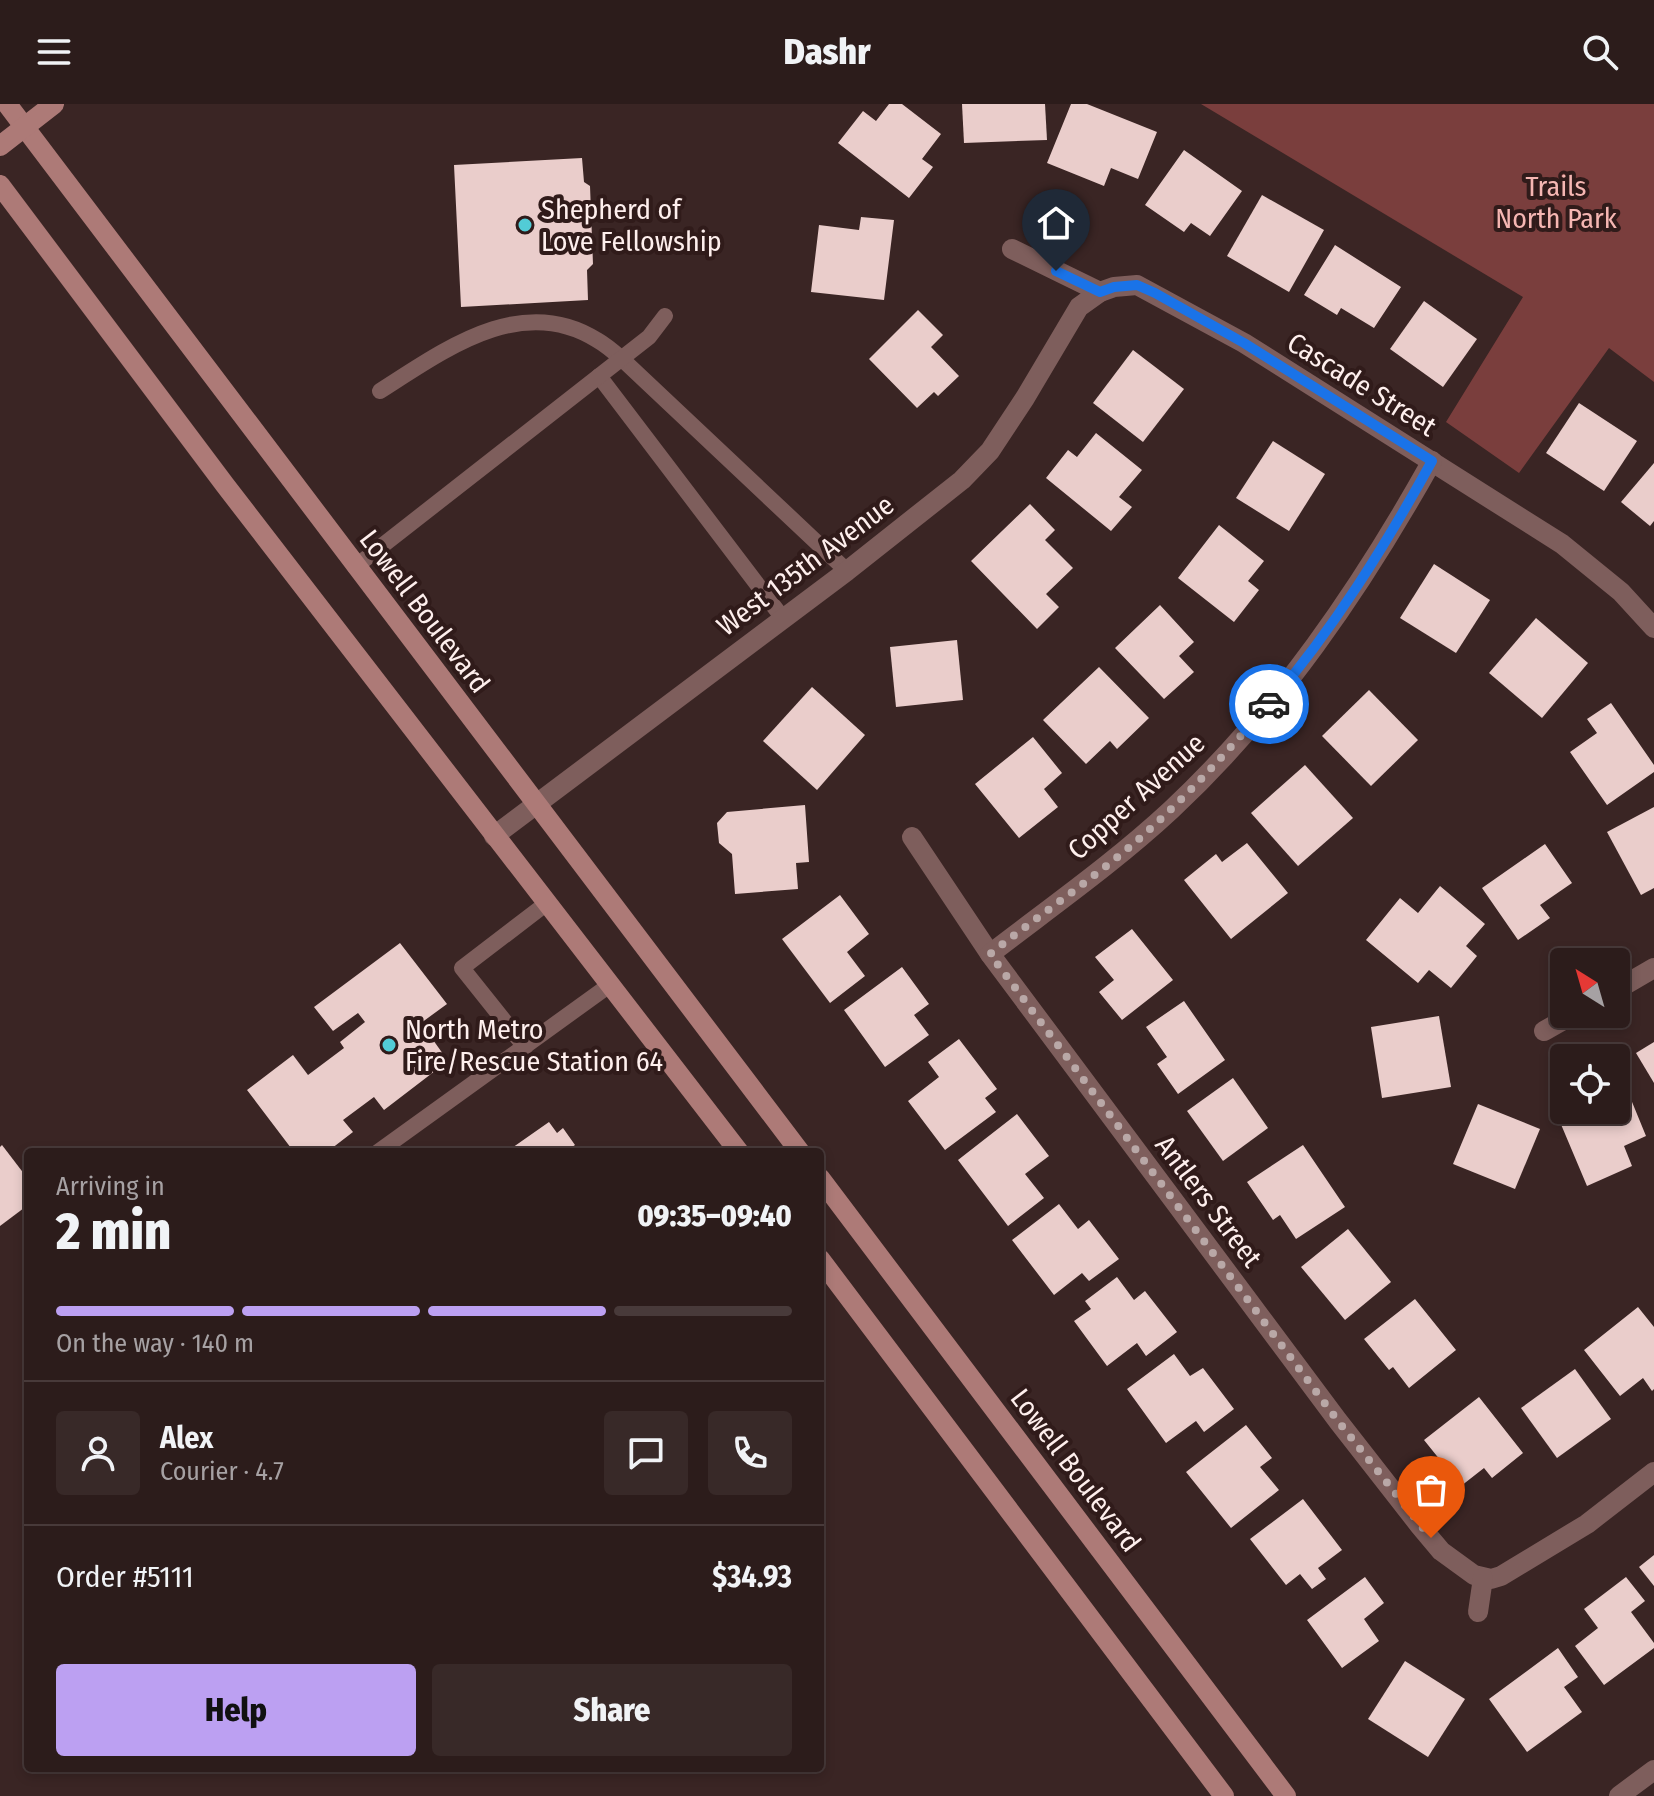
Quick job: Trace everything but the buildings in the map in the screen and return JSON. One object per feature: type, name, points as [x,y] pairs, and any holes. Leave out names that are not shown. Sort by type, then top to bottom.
[{"type":"main road","name":"Lowell Boulevard","points":[[7,104],[797,1148]]},
{"type":"main road","points":[[0,146],[54,104]]},
{"type":"main road","points":[[0,185],[225,485],[736,1148]]},
{"type":"main road","name":"Lowell Boulevard","points":[[824,1183],[1286,1796]]},
{"type":"main road","points":[[824,1264],[1224,1796]]},
{"type":"street","points":[[1012,249],[1100,292]]},
{"type":"street","name":"Cascade Street","points":[[1100,292],[1137,285],[1244,343],[1562,544],[1621,592],[1654,628]]},
{"type":"street","name":"West 135th Avenue","points":[[494,836],[847,571],[962,480],[990,451],[1079,307],[1100,292]]},
{"type":"street","name":"Copper Avenue","points":[[990,954],[1131,846],[1211,770],[1285,686],[1354,592],[1432,461]]},
{"type":"street","name":"Antlers Street","points":[[912,837],[990,954],[1338,1421],[1441,1551],[1483,1578]]},
{"type":"street","points":[[1630,982],[1654,968]]},
{"type":"street","points":[[1544,1031],[1550,1028]]},
{"type":"street","points":[[1478,1612],[1483,1578],[1501,1576],[1587,1524],[1654,1472]]},
{"type":"street","points":[[1619,1796],[1654,1770]]},
{"type":"lane","points":[[355,567],[622,359],[649,337],[665,316]]},
{"type":"lane","points":[[380,391],[458,341],[524,321],[564,326],[596,338],[847,571]]},
{"type":"lane","points":[[599,376],[782,617]]},
{"type":"lane","points":[[525,1047],[462,968],[547,903]]},
{"type":"lane","points":[[384,1148],[611,984]]},
{"type":"green space","name":"Trails North Park","points":[[1201,104],[1654,104],[1654,382],[1609,348],[1519,473],[1446,422],[1523,297]]},
{"type":"way so far","points":[[1269,704],[1211,770],[1131,846],[990,954],[1338,1421],[1431,1538]]},
{"type":"place","name":"Shepherd of Love Fellowship","points":[[525,225]]},
{"type":"place","name":"North Metro Fire/Rescue Station 64","points":[[389,1045]]},
{"type":"route","points":[[1056,271],[1100,292],[1137,285],[1155,293],[1244,343],[1432,461],[1354,592],[1269,704]]}]
